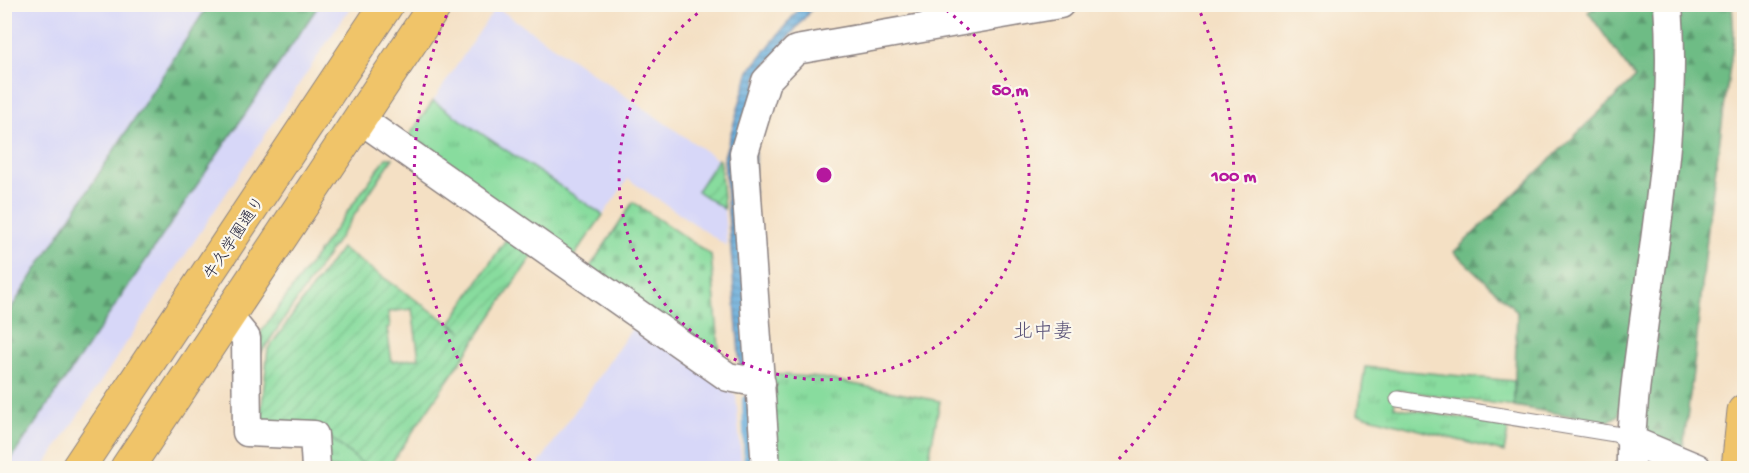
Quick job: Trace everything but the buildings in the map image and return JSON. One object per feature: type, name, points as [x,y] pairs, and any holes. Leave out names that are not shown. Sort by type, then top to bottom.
[{"type":"highway","name":"牛久学園通り","points":[[78,468],[387,4]]},
{"type":"highway","points":[[127,468],[436,4]]},
{"type":"highway","points":[[1738,468],[1744,411]]},
{"type":"street","points":[[766,468],[744,153],[766,81],[796,50],[1060,4]]},
{"type":"street","points":[[1631,468],[1632,411],[1666,159],[1670,36],[1668,4]]},
{"type":"street","points":[[360,119],[728,377],[761,383]]},
{"type":"street","points":[[228,316],[246,338],[247,432],[314,435],[316,468]]},
{"type":"street","points":[[1630,440],[1685,463]]},
{"type":"lane","points":[[1398,399],[1615,434],[1630,440]]},
{"type":"shaded area","points":[[4,5],[352,5],[43,468],[5,468]]},
{"type":"shaded area","points":[[496,7],[720,161],[727,246],[628,179],[603,215],[433,101]]},
{"type":"shaded area","points":[[635,324],[736,395],[742,468],[536,468]]},
{"type":"green space","points":[[209,4],[319,5],[5,468],[5,318]]},
{"type":"green space","points":[[1597,5],[1653,5],[1658,62],[1657,152],[1619,415],[1607,422],[1514,406],[1517,311],[1454,252],[1635,78],[1588,12]]},
{"type":"green space","points":[[1677,5],[1732,5],[1734,37],[1709,218],[1683,449],[1645,435],[1642,415]]},
{"type":"green space","points":[[433,101],[603,215],[572,259],[404,143]]},
{"type":"green space","points":[[386,158],[393,158],[261,353],[261,332]]},
{"type":"green space","points":[[718,159],[720,161],[724,209],[697,191]]},
{"type":"green space","points":[[633,202],[711,255],[720,359],[588,270]]},
{"type":"green space","points":[[506,239],[533,255],[388,468],[368,468],[323,432],[272,427],[261,415],[268,349],[341,248],[462,332],[451,322]],"holes":[[[412,309],[419,358],[392,362],[387,328],[390,327],[388,312]]]},
{"type":"green space","points":[[1365,367],[1514,381],[1514,406],[1397,390],[1394,407],[1509,426],[1504,452],[1358,414]]},
{"type":"green space","points":[[770,374],[822,378],[940,401],[927,468],[775,468]]},
{"type":"green space","points":[[323,432],[368,468],[325,468]]},
{"type":"water","points":[[802,5],[815,5],[757,76],[749,365],[740,368],[724,157],[749,71]]},
{"type":"waterway","points":[[746,400],[748,468]]},
{"type":"district","name":"北中妻","points":[[1043,330]]}]
